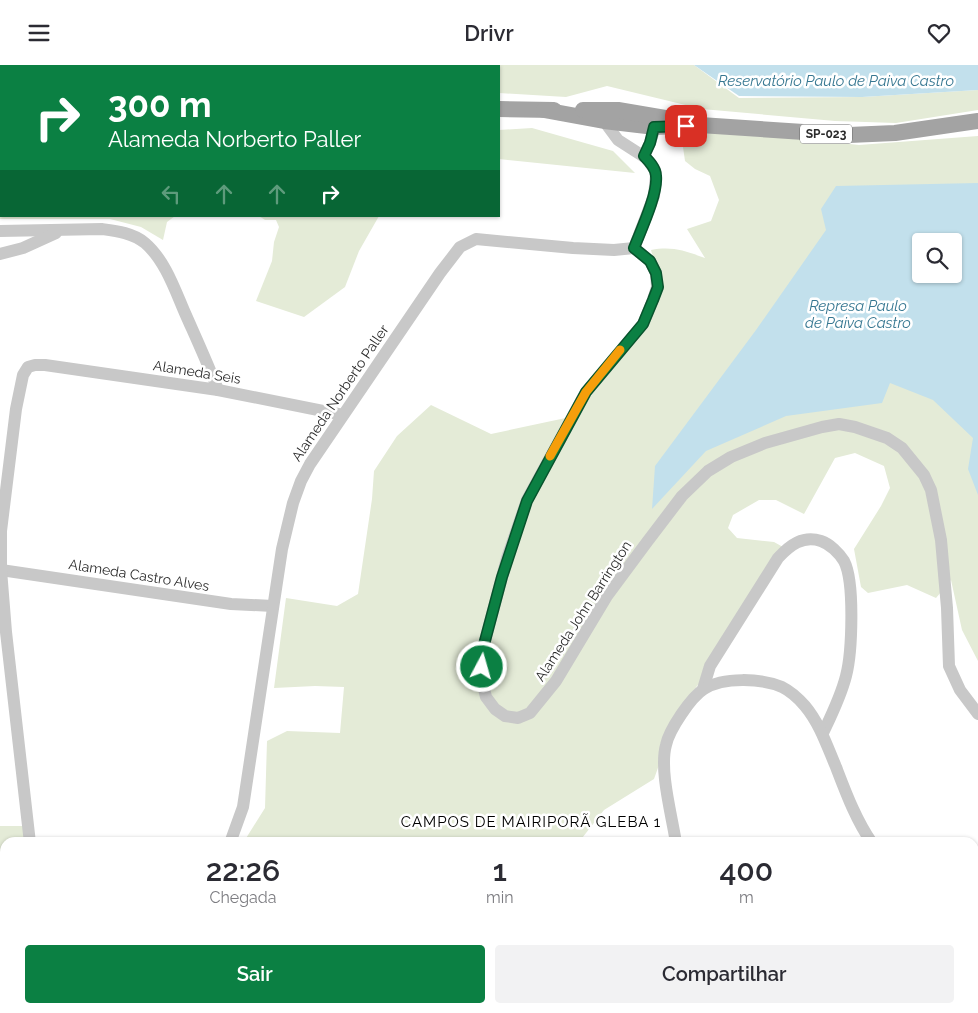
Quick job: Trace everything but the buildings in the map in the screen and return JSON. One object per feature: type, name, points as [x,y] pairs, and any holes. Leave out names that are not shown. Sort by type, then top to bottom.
[{"type":"main road","name":"SP-023","points":[[500,109],[544,111],[618,110],[700,125]]},
{"type":"main road","name":"SP-023","points":[[544,111],[654,127],[700,125],[849,135],[895,133],[978,122]]},
{"type":"street","points":[[604,121],[618,140],[644,156],[655,170],[654,196],[634,248]]},
{"type":"street","points":[[644,156],[654,127]]},
{"type":"street","points":[[0,231],[102,229],[131,235],[144,242],[155,253],[172,284],[205,356],[218,390]]},
{"type":"street","points":[[0,254],[23,247],[61,231]]},
{"type":"street","name":"Alameda Norberto Paller","points":[[232,837],[242,807],[288,519],[300,481],[343,415],[440,273],[460,247],[476,239],[573,248],[614,250],[634,248]]},
{"type":"street","name":"Alameda John Barrington","points":[[634,248],[650,261],[656,273],[658,287],[643,324],[604,369],[581,400],[527,501],[507,558],[482,652],[482,681],[486,697],[495,709],[505,716],[518,718],[530,713],[556,681],[608,596],[647,541],[682,496],[708,471],[731,457],[765,443],[839,424],[855,427],[887,438],[902,448],[924,475],[931,490],[941,540],[947,607],[948,667],[960,690],[978,714]]},
{"type":"street","name":"Alameda Seis","points":[[1,570],[3,506],[16,409],[23,375],[28,367],[46,365],[218,390],[343,415]]},
{"type":"street","points":[[675,837],[664,769],[666,745],[677,719],[703,689],[710,666],[778,558],[785,550],[802,539],[823,542],[831,547],[844,562],[850,591],[851,613],[847,674],[840,696],[823,733]]},
{"type":"street","points":[[1,570],[29,837]]},
{"type":"street","name":"Alameda Castro Alves","points":[[1,570],[231,604],[273,606]]},
{"type":"street","points":[[703,689],[716,684],[749,680],[782,687],[794,695],[805,706],[823,733],[850,802],[868,837]]},
{"type":"green space","points":[[500,65],[694,65],[739,98],[862,97],[978,90],[978,110],[896,123],[835,121],[702,109],[607,86],[566,97],[500,93]]},
{"type":"green space","points":[[532,128],[613,151],[635,173],[500,159],[500,130]]},
{"type":"green space","points":[[692,132],[802,139],[859,145],[978,136],[978,661],[962,630],[951,580],[936,598],[907,585],[868,593],[861,587],[854,549],[890,488],[884,466],[855,453],[835,458],[804,514],[776,500],[759,500],[733,515],[728,528],[737,538],[774,542],[783,547],[701,681],[679,709],[654,779],[604,810],[583,837],[247,837],[265,808],[267,741],[287,731],[340,733],[344,687],[274,688],[286,598],[337,606],[358,594],[372,499],[374,471],[397,436],[431,405],[491,434],[575,416],[662,290],[651,250],[672,249],[705,258],[687,229],[711,221],[719,200],[710,176],[695,169],[685,161],[683,147]]},
{"type":"green space","points":[[0,217],[174,217],[167,222],[163,240],[141,227],[110,219],[0,219]]},
{"type":"green space","points":[[260,217],[378,217],[359,251],[345,287],[304,317],[256,301],[272,261],[274,242],[279,227],[276,220],[265,220]]},
{"type":"green space","points":[[0,826],[24,826],[24,837],[0,837]]},
{"type":"water","name":"Reservatório Paulo de Paiva Castro","points":[[694,65],[978,65],[978,90],[862,97],[739,96]]},
{"type":"water","name":"Represa Paulo de Paiva Castro","points":[[978,183],[978,495],[968,469],[973,438],[933,400],[890,383],[882,403],[786,416],[706,451],[652,509],[655,466],[756,330],[826,230],[821,209],[836,186]]},
{"type":"slow traffic","points":[[550,456],[586,392],[620,350]]},
{"type":"district","name":"CAMPOS DE MAIRIPORÃ GLEBA 1","points":[[531,822]]},
{"type":"route","points":[[482,667],[482,652],[502,577],[527,501],[586,392],[643,324],[658,287],[656,273],[650,261],[634,248],[654,196],[656,181],[655,170],[644,156],[654,127],[686,126]]}]
